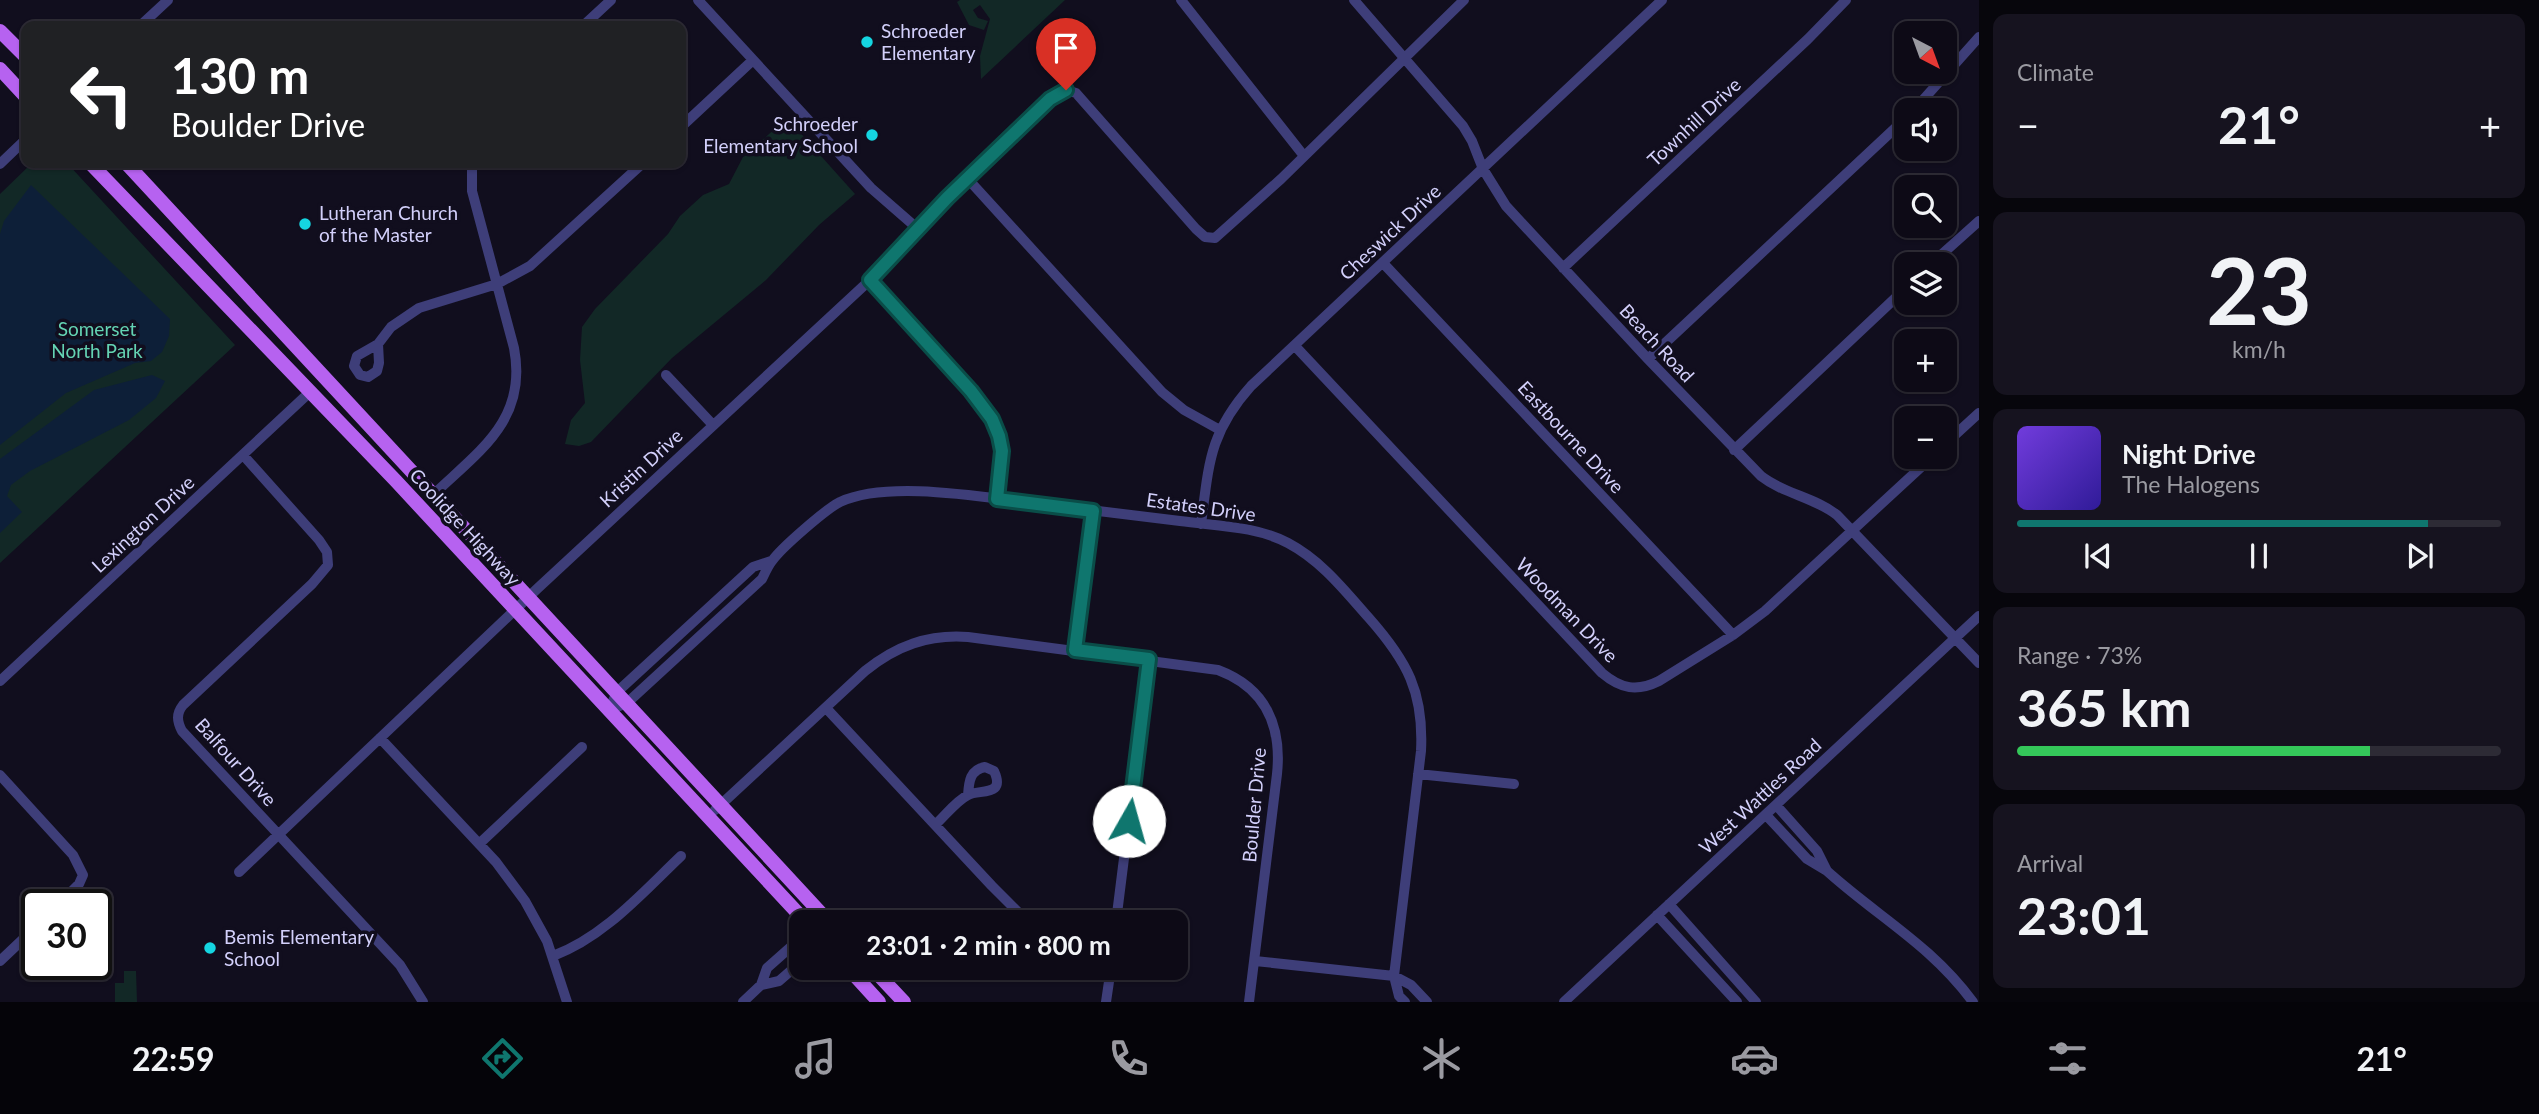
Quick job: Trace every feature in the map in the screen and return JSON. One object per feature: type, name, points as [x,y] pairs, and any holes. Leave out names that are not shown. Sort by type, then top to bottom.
[{"type":"main road","points":[[0,31],[21,52]]},
{"type":"main road","points":[[0,69],[21,92]]},
{"type":"main road","name":"Coolidge Highway","points":[[95,168],[417,503],[795,910]]},
{"type":"main road","name":"Coolidge Highway","points":[[131,168],[819,910]]},
{"type":"main road","points":[[257,336],[269,338],[278,327]]},
{"type":"main road","points":[[293,374],[302,365],[313,366]]},
{"type":"main road","points":[[417,503],[426,503],[433,495]]},
{"type":"main road","points":[[859,980],[880,1002]]},
{"type":"main road","points":[[883,980],[904,1002]]},
{"type":"street","points":[[145,21],[168,0]]},
{"type":"street","points":[[588,21],[611,0]]},
{"type":"street","points":[[698,0],[872,188],[918,229]]},
{"type":"street","points":[[1181,0],[1304,156],[1464,0]]},
{"type":"street","name":"Beach Road","points":[[1354,0],[1463,126],[1483,169],[1506,206],[1648,359],[1734,450],[1769,482],[1823,505],[1852,531],[1979,663]]},
{"type":"street","name":"Cheswick Drive","points":[[1201,524],[1209,458],[1230,411],[1251,386],[1662,0]]},
{"type":"street","name":"Townhill Drive","points":[[1563,268],[1808,39],[1846,0]]},
{"type":"street","points":[[1924,98],[1979,37]]},
{"type":"street","points":[[686,122],[753,60]]},
{"type":"street","name":"Kristin Drive","points":[[239,872],[529,597],[870,280],[967,178],[1056,93],[1066,90],[1080,97],[1196,229],[1209,238],[1222,233],[1304,156]]},
{"type":"street","points":[[1648,359],[1894,129]]},
{"type":"street","points":[[0,164],[21,144]]},
{"type":"street","points":[[433,495],[497,434],[513,397],[517,362],[472,191],[472,168]]},
{"type":"street","points":[[378,344],[391,327],[419,308],[513,277],[539,259],[638,168]]},
{"type":"street","points":[[967,178],[1162,392],[1195,417],[1220,430]]},
{"type":"street","points":[[1944,252],[1979,221]]},
{"type":"street","name":"Eastbourne Drive","points":[[1383,263],[1733,635]]},
{"type":"street","points":[[870,280],[971,391],[992,419],[1002,451],[997,499]]},
{"type":"street","points":[[1734,450],[1894,299]]},
{"type":"street","name":"Woodman Drive","points":[[1295,346],[1612,681],[1632,688],[1648,687],[1733,635],[1765,611],[1919,469]]},
{"type":"street","points":[[666,375],[713,425]]},
{"type":"street","name":"Lexington Drive","points":[[0,681],[310,392]]},
{"type":"street","points":[[1957,433],[1979,413]]},
{"type":"street","name":"Balfour Drive","points":[[243,455],[319,540],[327,552],[328,565],[312,584],[183,705],[177,715],[178,722],[182,731],[400,965],[423,1002]]},
{"type":"street","name":"Estates Drive","points":[[609,710],[628,704],[762,579],[771,561],[797,535],[839,503],[884,491],[946,493],[1255,531],[1303,552],[1332,577],[1389,640],[1404,662],[1419,701],[1422,723],[1418,774],[1394,976],[1399,996],[1405,1002]]},
{"type":"street","points":[[1075,650],[1093,511]]},
{"type":"street","name":"Estates Drive","points":[[609,710],[617,692],[752,567],[771,561]]},
{"type":"street","name":"West Wattles Road","points":[[1564,1002],[1979,616]]},
{"type":"street","name":"Boulder Drive","points":[[708,817],[878,661],[923,639],[942,636],[968,637],[1209,667],[1235,678],[1257,696],[1275,727],[1278,759],[1250,1002]]},
{"type":"street","points":[[1118,910],[1149,659]]},
{"type":"street","points":[[826,708],[1016,910]]},
{"type":"street","points":[[380,738],[479,844],[525,901],[553,956],[568,1002]]},
{"type":"street","points":[[479,844],[582,747]]},
{"type":"street","points":[[1418,774],[1514,784]]},
{"type":"street","points":[[0,775],[73,855],[83,875],[74,889]]},
{"type":"street","points":[[935,825],[968,795]]},
{"type":"street","points":[[1776,805],[1817,851],[1828,871]]},
{"type":"street","points":[[1766,815],[1807,859],[1828,871],[1867,905],[1929,952],[1973,1002]]},
{"type":"street","points":[[553,956],[593,935],[617,917],[681,856]]},
{"type":"street","points":[[1669,904],[1756,1002]]},
{"type":"street","points":[[1657,915],[1737,1002]]},
{"type":"street","points":[[0,961],[21,941]]},
{"type":"street","points":[[743,1002],[761,985],[767,968],[789,949]]},
{"type":"street","points":[[1255,961],[1394,976],[1411,985],[1427,1002]]},
{"type":"street","points":[[761,985],[779,981],[789,972]]},
{"type":"street","points":[[1106,1002],[1109,980]]},
{"type":"green space","points":[[1065,0],[981,79],[980,56],[990,19],[980,5],[973,10],[978,18],[988,21],[984,30],[969,25],[957,2]]},
{"type":"green space","points":[[787,118],[855,194],[819,225],[766,280],[672,358],[591,442],[579,446],[565,444],[571,420],[585,403],[580,360],[582,327],[595,309],[668,234],[680,216],[703,195],[729,184],[743,157]]},
{"type":"green space","name":"Somerset North Park","points":[[27,168],[72,168],[235,345],[0,563],[0,194]]},
{"type":"green space","points":[[124,971],[136,971],[137,1002],[115,1002],[115,983],[124,983]]},
{"type":"water","points":[[31,185],[170,319],[169,336],[162,352],[151,361],[135,363],[66,393],[0,445],[0,234],[4,221]]},
{"type":"water","points":[[152,375],[165,381],[156,398],[129,420],[30,471],[11,485],[7,496],[22,512],[0,533],[0,459],[94,390]]},
{"type":"place","name":"Schroeder Elementary","points":[[867,42]]},
{"type":"place","name":"Schroeder Elementary School","points":[[872,135]]},
{"type":"place","name":"Lutheran Church of the Master","points":[[305,224]]},
{"type":"place","name":"Bemis Elementary School","points":[[210,948]]},
{"type":"route","points":[[1066,90],[1056,93],[957,188],[870,280],[971,391],[997,427],[1002,461],[997,499],[1093,511],[1075,650],[1149,659],[1129,821]]}]
